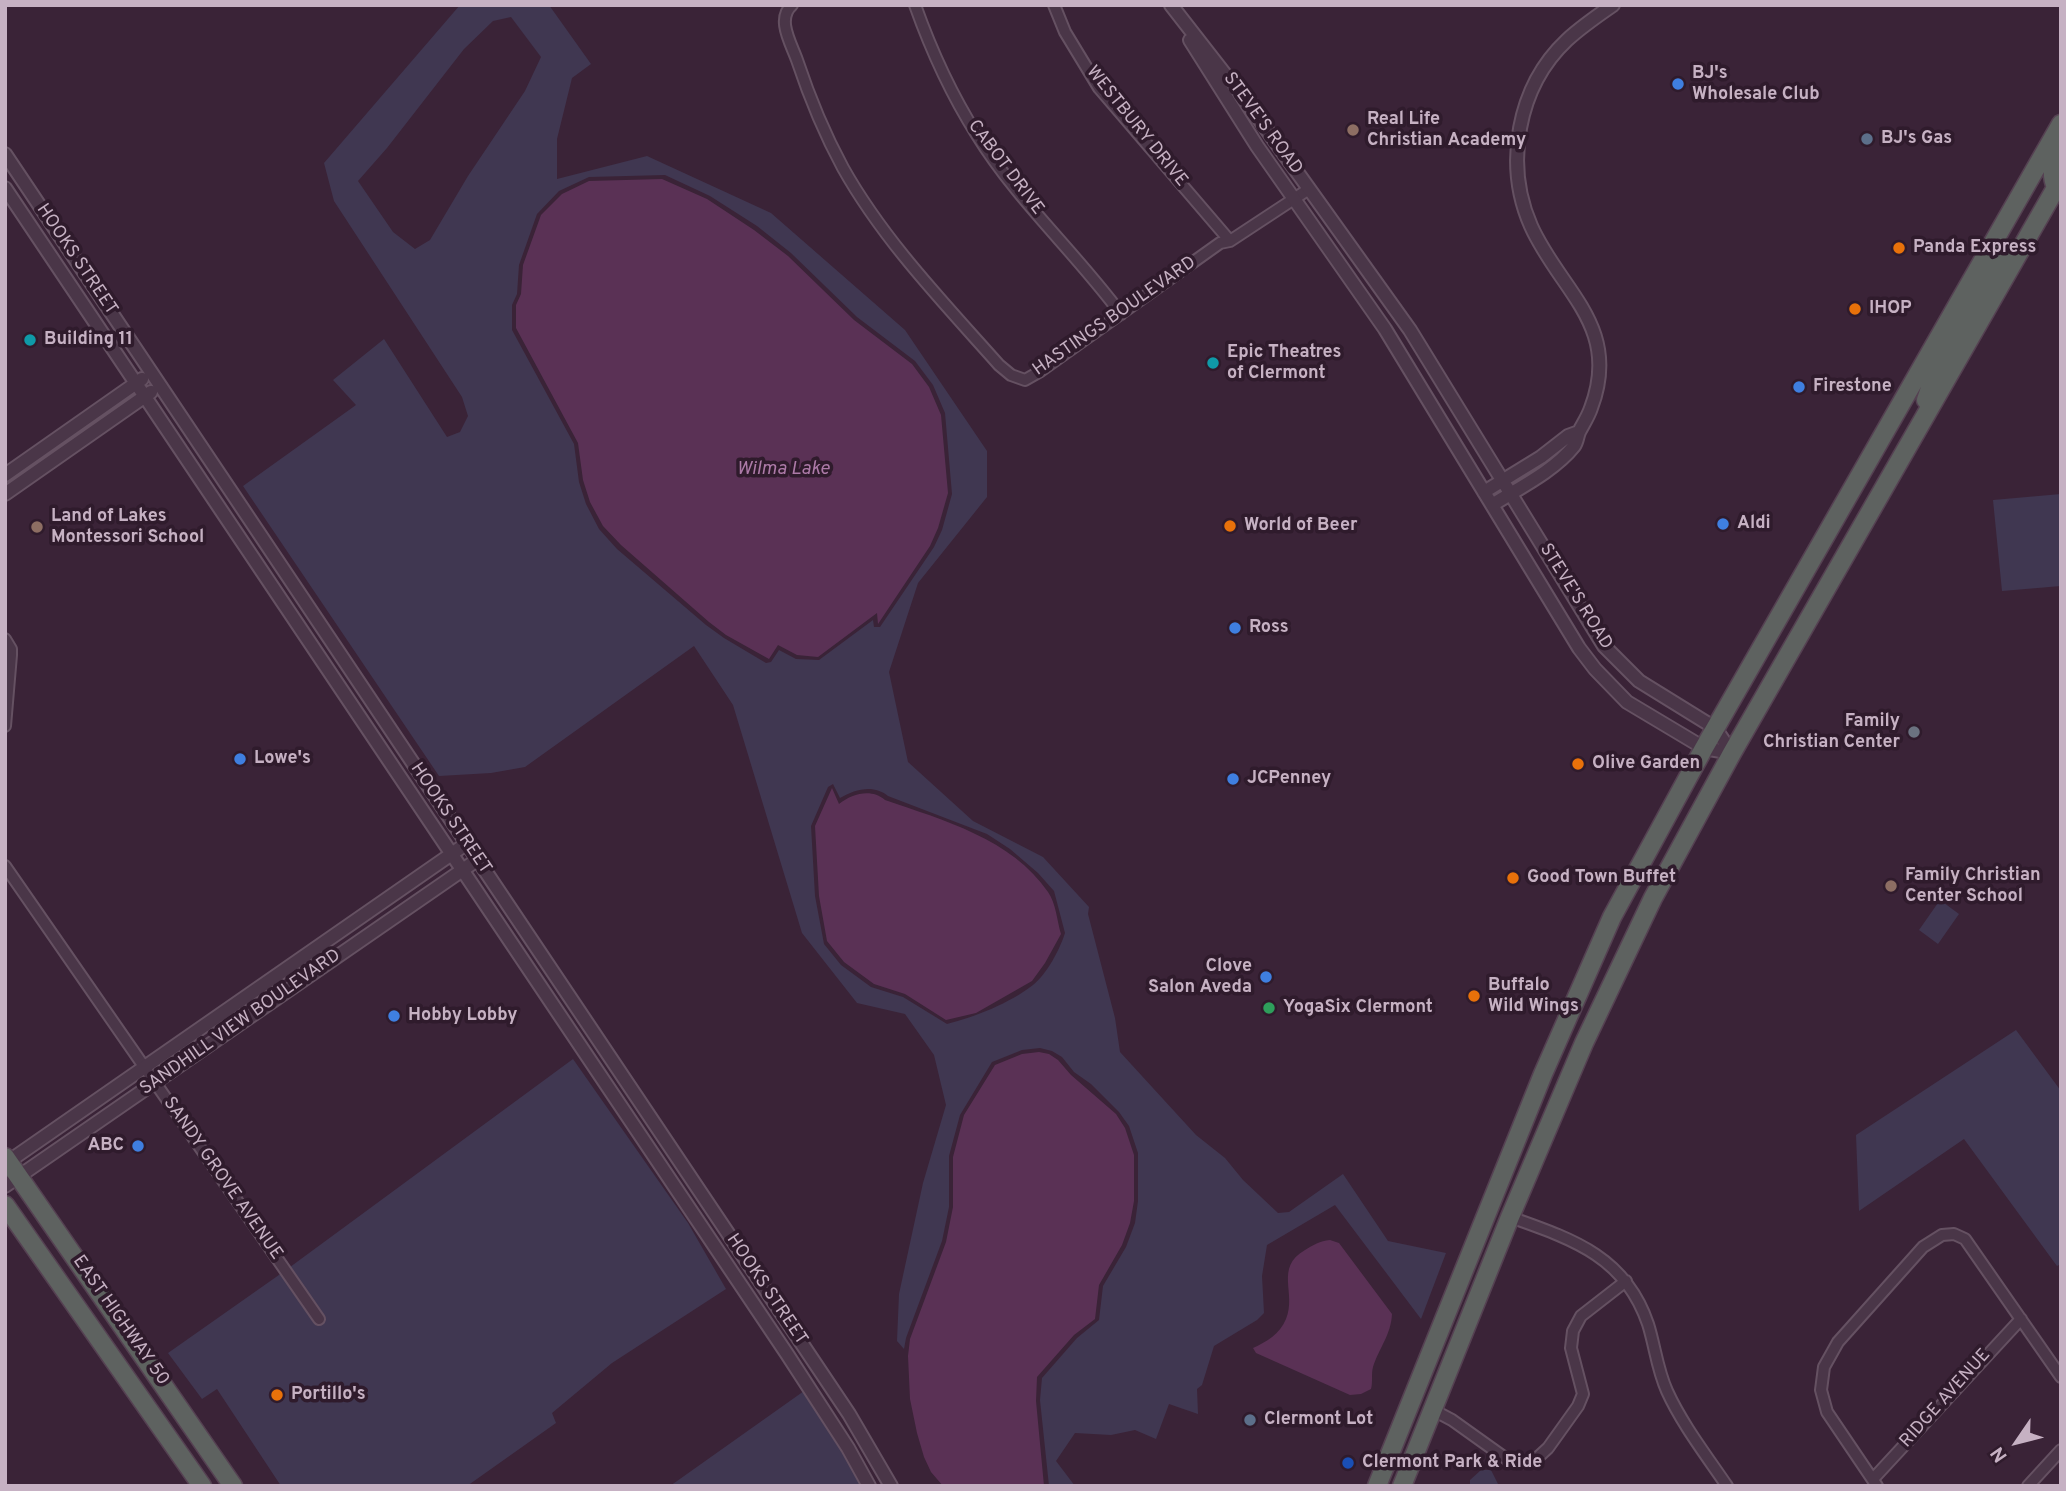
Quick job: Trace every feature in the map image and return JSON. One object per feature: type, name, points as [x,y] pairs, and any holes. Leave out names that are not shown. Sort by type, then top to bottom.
[{"type":"highway","points":[[1377,1486],[1491,1200],[1575,998],[1612,917],[1715,728],[2061,124]]},
{"type":"highway","points":[[1402,1486],[1510,1217],[1619,965],[1677,850],[2059,183],[2053,179],[2052,169],[2061,150]]},
{"type":"highway","points":[[1914,437],[1934,377],[1999,260],[2000,254],[1992,244]]},
{"type":"highway","points":[[1510,1217],[1507,1194],[1563,1052],[1575,998]]},
{"type":"highway","name":"EAST HIGHWAY 50","points":[[9,1169],[180,1407],[233,1486]]},
{"type":"highway","points":[[1434,1407],[1443,1352],[1493,1226],[1495,1210],[1491,1200]]},
{"type":"highway","name":"EAST HIGHWAY 50","points":[[5,1205],[202,1486]]},
{"type":"highway","points":[[131,1385],[164,1407],[180,1407]]},
{"type":"highway","points":[[165,1434],[176,1431],[185,1435],[212,1455]]},
{"type":"highway","points":[[1391,1450],[1397,1486]]},
{"type":"street","name":"HASTINGS BOULEVARD","points":[[792,5],[785,14],[785,27],[810,97],[843,168],[874,216],[916,272],[999,365],[1011,375],[1025,380],[1220,243],[1230,241],[1309,189]]},
{"type":"street","name":"CABOT DRIVE","points":[[915,5],[930,46],[977,137],[1121,314]]},
{"type":"street","name":"WESTBURY DRIVE","points":[[1054,5],[1065,32],[1099,88],[1230,241]]},
{"type":"street","name":"STEVE'S ROAD","points":[[1171,5],[1244,99],[1410,330],[1610,654],[1639,681],[1715,728],[1732,753]]},
{"type":"street","points":[[1492,505],[1562,458],[1575,444],[1587,420],[1599,381],[1599,356],[1594,332],[1582,305],[1538,241],[1527,216],[1517,172],[1518,134],[1530,93],[1554,54],[1613,5]]},
{"type":"street","name":"STEVE'S ROAD","points":[[1180,18],[1182,27],[1257,146],[1385,329],[1595,669],[1627,702],[1704,748],[1732,753]]},
{"type":"street","name":"HOOKS STREET","points":[[5,154],[849,1414],[891,1486]]},
{"type":"street","name":"HOOKS STREET","points":[[5,188],[787,1354],[848,1448],[869,1486]]},
{"type":"street","points":[[5,475],[151,373]]},
{"type":"street","points":[[5,494],[160,386]]},
{"type":"street","points":[[1484,492],[1541,457],[1568,436],[1579,432]]},
{"type":"street","points":[[19,465],[28,478]]},
{"type":"street","points":[[272,584],[287,574]]},
{"type":"street","points":[[5,639],[11,649],[11,656],[5,726]]},
{"type":"street","name":"SANDHILL VIEW BOULEVARD","points":[[9,1169],[144,1068],[466,844]]},
{"type":"street","name":"SANDHILL VIEW BOULEVARD","points":[[9,1169],[155,1083],[477,860]]},
{"type":"street","name":"SANDY GROVE AVENUE","points":[[5,866],[319,1319]]},
{"type":"street","points":[[286,969],[297,984]]},
{"type":"street","points":[[639,1134],[655,1123]]},
{"type":"street","points":[[1510,1217],[1590,1250],[1609,1263],[1626,1281],[1643,1310],[1667,1390],[1677,1410],[1727,1486]]},
{"type":"street","points":[[1875,1483],[1827,1412],[1821,1390],[1824,1367],[1838,1342],[1923,1247],[1942,1235],[1961,1236],[2061,1377]]},
{"type":"street","points":[[1434,1407],[1508,1460],[1522,1464],[1535,1460],[1548,1448],[1578,1406],[1583,1394],[1572,1348],[1573,1331],[1581,1316],[1626,1281]]},
{"type":"street","name":"RIDGE AVENUE","points":[[1875,1483],[2021,1319]]},
{"type":"street","points":[[2028,1486],[2061,1450]]},
{"type":"shaded area","points":[[460,5],[549,5],[591,64],[572,78],[557,139],[557,179],[647,156],[771,213],[905,330],[987,451],[987,497],[918,583],[889,672],[908,762],[973,821],[1043,857],[1089,907],[1088,914],[1115,1018],[1120,1052],[1196,1135],[1225,1158],[1243,1180],[1278,1213],[1289,1212],[1343,1174],[1388,1241],[1446,1253],[1421,1319],[1335,1205],[1267,1245],[1262,1276],[1264,1313],[1214,1346],[1202,1385],[1197,1389],[1198,1414],[1169,1404],[1156,1439],[1135,1430],[1111,1435],[1075,1433],[1056,1461],[1075,1486],[1049,1486],[1040,1400],[1042,1378],[1077,1338],[1099,1320],[1103,1286],[1126,1247],[1135,1223],[1138,1153],[1129,1126],[1119,1112],[1091,1084],[1074,1072],[1062,1057],[1040,1048],[1022,1050],[992,1062],[960,1115],[949,1156],[949,1207],[942,1241],[904,1349],[897,1341],[899,1294],[923,1183],[946,1105],[934,1055],[905,1014],[857,1003],[802,933],[733,705],[694,646],[525,767],[491,773],[439,776],[243,486],[356,405],[333,380],[384,339],[447,437],[460,432],[468,416],[462,397],[334,201],[324,163]],"holes":[[[511,17],[541,57],[525,91],[468,176],[430,240],[415,249],[393,232],[358,181],[464,49],[493,21]],[[665,175],[710,196],[757,226],[791,253],[857,317],[915,361],[933,385],[945,413],[952,494],[942,530],[934,547],[880,627],[874,627],[873,620],[819,660],[796,659],[779,650],[771,662],[766,663],[706,625],[617,549],[599,529],[586,504],[579,482],[574,444],[512,330],[512,305],[517,294],[519,265],[537,214],[559,191],[589,177]],[[833,784],[840,798],[858,790],[877,790],[987,834],[1038,873],[1054,891],[1065,933],[1052,961],[1038,980],[1024,992],[1003,1003],[947,1024],[903,997],[871,987],[841,965],[824,944],[815,896],[811,826],[828,787]]]},
{"type":"shaded area","points":[[2061,494],[2061,586],[2002,591],[1993,500]]},
{"type":"shaded area","points":[[1940,900],[1959,914],[1938,944],[1919,930]]},
{"type":"shaded area","points":[[2016,1030],[2061,1091],[2061,1264],[2057,1266],[1964,1139],[1859,1211],[1856,1135]]},
{"type":"shaded area","points":[[573,1059],[688,1223],[726,1289],[612,1363],[552,1413],[556,1423],[467,1486],[281,1486],[217,1389],[202,1399],[168,1353],[286,1270]]},
{"type":"shaded area","points":[[804,1391],[863,1486],[670,1486]]},
{"type":"shaded area","points":[[1481,1470],[1491,1470],[1499,1486],[1470,1486],[1470,1480]]},
{"type":"water","name":"Wilma Lake","points":[[662,179],[707,199],[788,256],[854,320],[912,364],[929,387],[941,415],[948,493],[930,546],[878,624],[877,613],[818,657],[797,655],[778,645],[769,659],[726,635],[621,545],[603,526],[590,502],[583,480],[578,443],[516,328],[516,305],[521,294],[523,265],[541,215],[562,194],[589,181]]},
{"type":"water","points":[[832,788],[839,804],[856,795],[874,794],[953,824],[996,845],[1016,858],[1033,874],[1051,896],[1061,934],[1032,981],[976,1013],[946,1020],[905,994],[874,984],[844,962],[827,941],[819,896],[815,826]]},
{"type":"water","points":[[1039,1052],[1058,1060],[1071,1075],[1116,1114],[1125,1128],[1134,1155],[1134,1201],[1130,1223],[1122,1245],[1099,1285],[1095,1319],[1074,1335],[1037,1377],[1036,1401],[1044,1486],[943,1486],[931,1472],[917,1433],[910,1399],[910,1339],[946,1242],[953,1207],[953,1157],[964,1115],[995,1065],[1022,1054]]},
{"type":"water","points":[[1330,1240],[1339,1243],[1392,1314],[1387,1335],[1373,1367],[1371,1389],[1361,1394],[1350,1395],[1256,1353],[1253,1348],[1276,1333],[1286,1319],[1289,1309],[1290,1265],[1305,1250]]},
{"type":"place","name":"BJ's Wholesale Club","points":[[1678,84]]},
{"type":"place","name":"Real Life Christian Academy","points":[[1353,130]]},
{"type":"place","name":"BJ's Gas","points":[[1867,139]]},
{"type":"place","name":"Panda Express","points":[[1899,248]]},
{"type":"place","name":"IHOP","points":[[1855,309]]},
{"type":"place","name":"Building 11","points":[[30,340]]},
{"type":"place","name":"Epic Theatres of Clermont","points":[[1213,363]]},
{"type":"place","name":"Firestone","points":[[1799,387]]},
{"type":"place","name":"Aldi","points":[[1723,524]]},
{"type":"place","name":"World of Beer","points":[[1230,526]]},
{"type":"place","name":"Land of Lakes Montessori School","points":[[37,527]]},
{"type":"place","name":"Ross","points":[[1235,628]]},
{"type":"place","name":"Family Christian Center","points":[[1914,732]]},
{"type":"place","name":"Lowe's","points":[[240,759]]},
{"type":"place","name":"Olive Garden","points":[[1578,764]]},
{"type":"place","name":"JCPenney","points":[[1233,779]]},
{"type":"place","name":"Good Town Buffet","points":[[1513,878]]},
{"type":"place","name":"Family Christian Center School","points":[[1891,886]]},
{"type":"place","name":"Clove Salon Aveda","points":[[1266,977]]},
{"type":"place","name":"Buffalo Wild Wings","points":[[1474,996]]},
{"type":"place","name":"YogaSix Clermont","points":[[1269,1008]]},
{"type":"place","name":"Hobby Lobby","points":[[394,1016]]},
{"type":"place","name":"ABC","points":[[138,1146]]},
{"type":"place","name":"Portillo's","points":[[277,1395]]},
{"type":"place","name":"Clermont Lot","points":[[1250,1420]]},
{"type":"place","name":"Clermont Park & Ride","points":[[1348,1463]]}]
